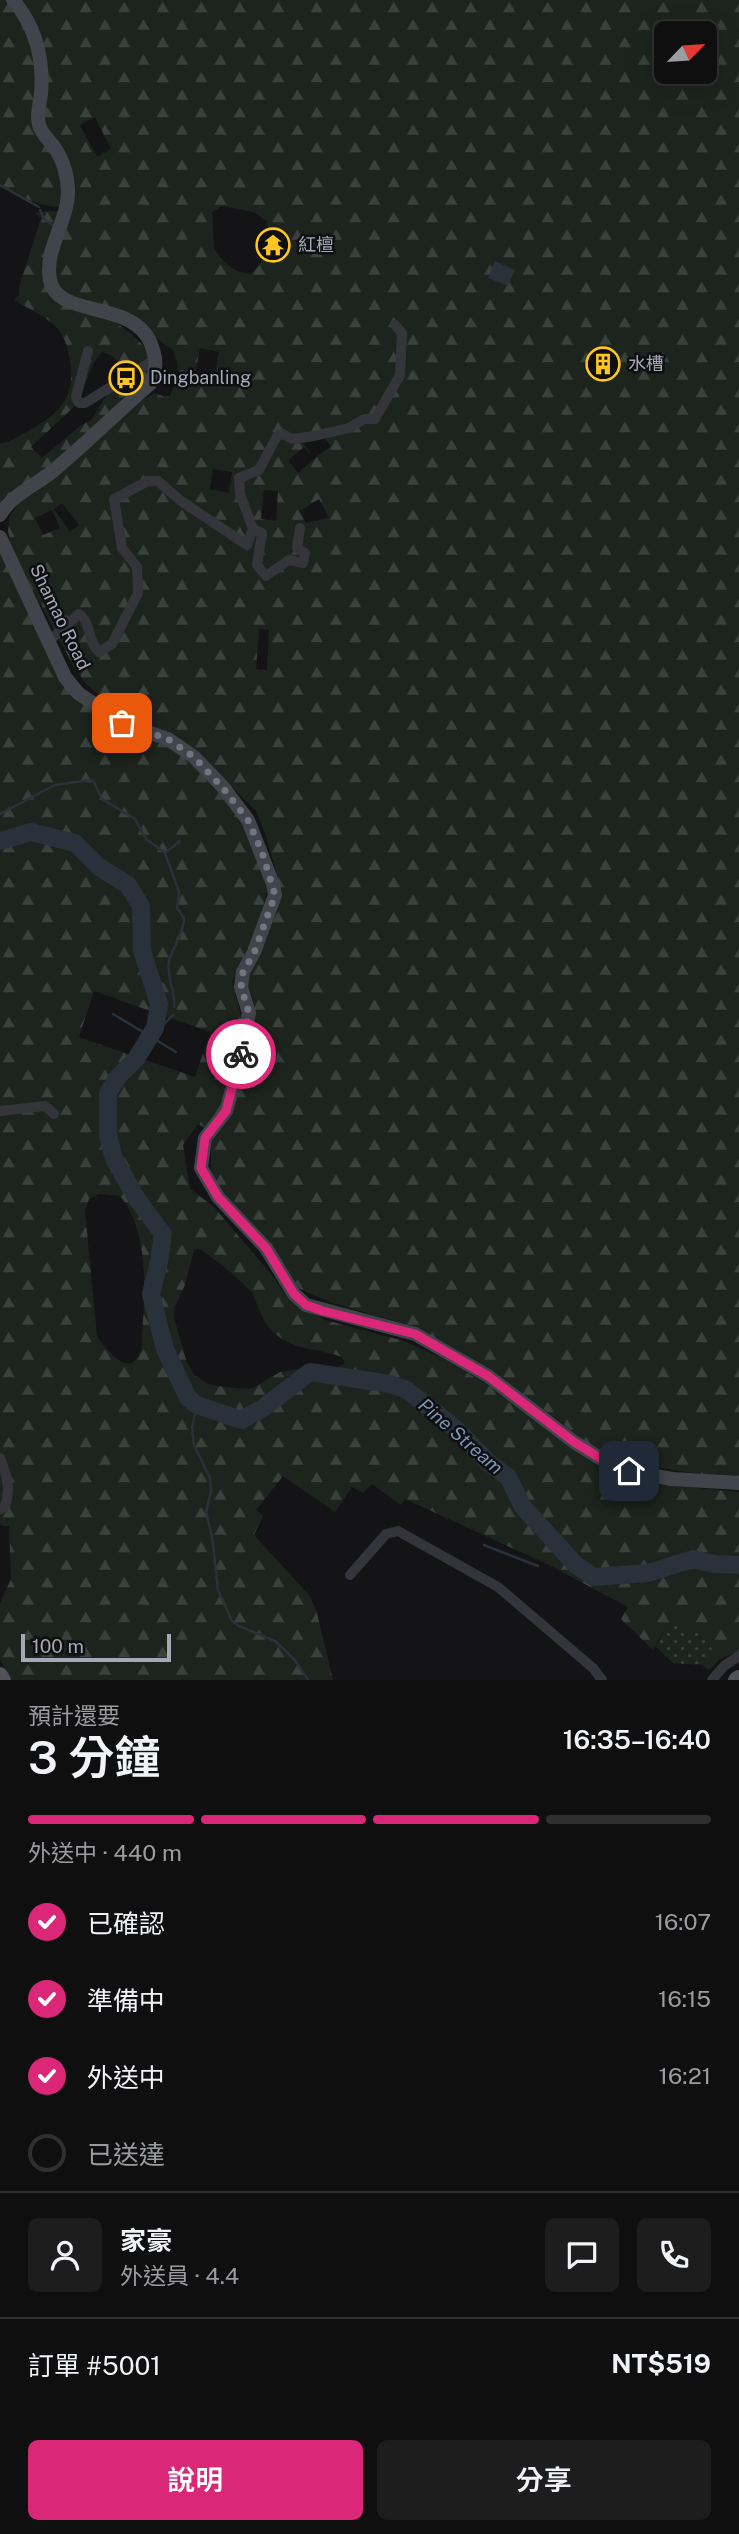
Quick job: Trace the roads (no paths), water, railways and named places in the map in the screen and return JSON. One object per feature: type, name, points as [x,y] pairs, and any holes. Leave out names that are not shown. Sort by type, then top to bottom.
[{"type":"main road","points":[[0,1675],[3,1680]]},
{"type":"street","points":[[0,515],[15,498],[60,465],[150,384],[156,371],[157,358],[147,333],[130,319],[75,304],[61,297],[52,286],[49,270],[52,251],[66,212],[68,189],[65,169],[56,149],[39,124],[42,69],[38,50],[25,15],[13,0]]},
{"type":"street","points":[[49,641],[79,614],[85,618],[94,648],[99,652],[113,644],[138,593],[137,567],[122,548],[114,499],[148,481],[158,481],[181,501],[247,545],[253,529],[240,494],[239,478],[259,470],[277,436],[283,434],[292,439],[314,436],[349,428],[364,419],[375,419],[400,375],[402,333],[395,325]]},
{"type":"street","points":[[88,351],[76,397],[79,403],[85,403],[157,358]]},
{"type":"street","points":[[253,529],[262,533],[257,565],[266,576],[289,560],[303,562],[305,553],[298,548],[300,528]]},
{"type":"street","name":"Shamao Road","points":[[0,537],[65,677],[78,693],[122,723],[168,739],[194,757],[248,820],[262,852],[275,895],[254,953],[243,972],[241,987],[249,1013],[247,1027],[226,1111],[205,1138],[201,1168],[218,1197],[266,1248],[294,1294],[306,1305],[415,1334],[488,1376],[574,1442],[608,1463],[629,1471],[672,1479],[739,1483]]},
{"type":"street","points":[[0,1111],[45,1106],[54,1114]]},
{"type":"street","points":[[0,1509],[5,1507],[9,1493],[1,1464]]},
{"type":"street","points":[[351,1575],[386,1534],[398,1531],[498,1587],[593,1668],[602,1680]]},
{"type":"street","points":[[712,1680],[724,1666],[739,1656]]},
{"type":"waterway","points":[[0,185],[39,207]]},
{"type":"waterway","points":[[40,210],[44,219],[54,226]]},
{"type":"waterway","points":[[0,814],[55,785],[90,780],[94,782],[102,799],[135,819],[146,839],[165,853],[179,892],[177,908],[184,918],[184,924],[168,967],[174,1007]]},
{"type":"waterway","name":"Pine Stream","points":[[0,841],[31,832],[75,843],[99,867],[128,885],[141,906],[142,951],[159,1004],[155,1028],[136,1059],[117,1078],[108,1093],[108,1135],[114,1159],[137,1199],[163,1234],[151,1294],[165,1349],[188,1398],[197,1405],[241,1420],[263,1408],[310,1372],[390,1384],[407,1390],[456,1429],[488,1462],[508,1477],[523,1507],[576,1565],[594,1577],[648,1573],[693,1559],[714,1564],[739,1565]]},
{"type":"waterway","points":[[166,852],[180,841]]},
{"type":"waterway","points":[[113,1014],[176,1052]]},
{"type":"waterway","points":[[155,1028],[173,1015]]},
{"type":"waterway","name":"Pine Stream","points":[[197,1405],[192,1428],[194,1445],[210,1478],[211,1491],[206,1512],[212,1536],[218,1590],[232,1621],[275,1641],[294,1659],[308,1680]]},
{"type":"waterway","points":[[484,1545],[538,1566]]},
{"type":"place","name":"紅檀","points":[[273,245]]},
{"type":"place","name":"水槽","points":[[603,364]]},
{"type":"place","name":"Dingbanling","points":[[126,378]]}]
